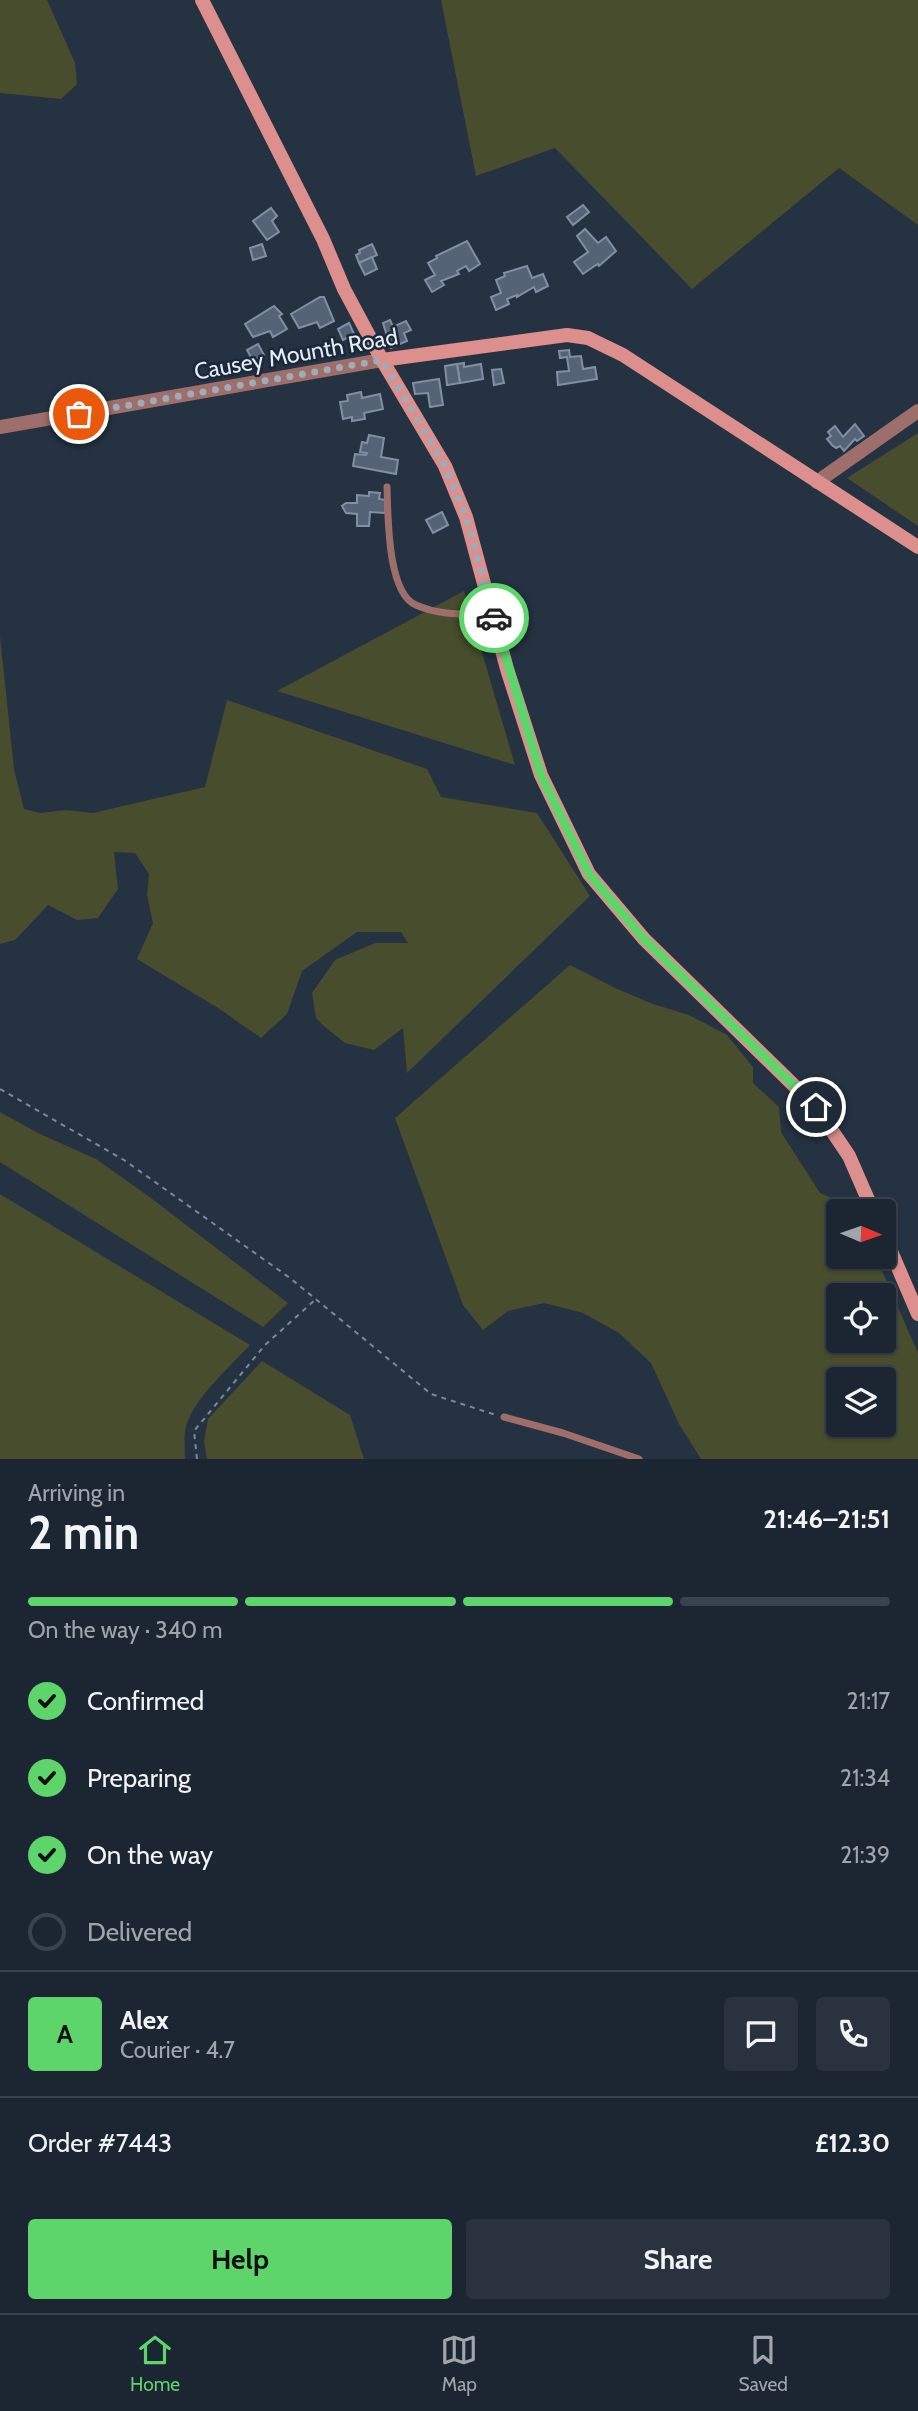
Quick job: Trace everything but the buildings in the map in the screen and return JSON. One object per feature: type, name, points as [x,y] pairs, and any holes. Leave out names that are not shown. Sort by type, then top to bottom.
[{"type":"street","points":[[202,0],[323,239],[344,289],[382,360],[445,466],[466,517],[541,775],[589,874],[644,939],[816,1107],[849,1156],[868,1199]]},
{"type":"street","name":"Causey Mounth Road","points":[[0,427],[382,360],[555,335],[588,338],[623,355],[918,547]]},
{"type":"street","points":[[817,482],[918,411]]},
{"type":"street","points":[[896,1263],[918,1314]]},
{"type":"lane","points":[[387,487],[391,548],[396,573],[408,601],[445,613],[493,615]]},
{"type":"lane","points":[[504,1417],[563,1433],[639,1459]]},
{"type":"path","points":[[0,1089],[124,1160],[290,1278],[431,1394],[504,1417]]},
{"type":"path","points":[[197,1459],[194,1432],[265,1345],[316,1299]]},
{"type":"green space","points":[[0,0],[47,0],[75,63],[77,84],[61,99],[0,93]]},
{"type":"green space","points":[[441,0],[918,0],[918,225],[839,168],[692,289],[555,148],[476,176]]},
{"type":"green space","points":[[918,433],[918,526],[847,478]]},
{"type":"green space","points":[[464,591],[515,765],[277,691]]},
{"type":"green space","points":[[0,636],[14,769],[24,809],[40,813],[66,810],[93,813],[205,787],[227,700],[427,769],[441,797],[537,813],[590,896],[407,1073],[403,1028],[374,1050],[345,1043],[316,1018],[312,993],[335,960],[375,943],[408,943],[401,932],[357,932],[302,971],[287,1014],[261,1038],[218,1008],[137,959],[153,923],[147,895],[149,874],[135,853],[114,852],[118,889],[98,918],[77,920],[48,905],[15,940],[0,944]]},
{"type":"green space","points":[[570,965],[653,1004],[689,1015],[727,1035],[753,1067],[753,1083],[779,1107],[781,1132],[820,1193],[835,1199],[826,1199],[826,1269],[881,1269],[887,1283],[826,1283],[826,1353],[896,1353],[896,1303],[918,1353],[918,1459],[701,1459],[679,1424],[651,1363],[619,1333],[583,1313],[544,1303],[508,1311],[483,1330],[463,1305],[395,1118]]},
{"type":"green space","points":[[0,1112],[38,1133],[96,1159],[288,1303],[263,1327],[0,1162]]},
{"type":"green space","points":[[0,1194],[250,1345],[211,1386],[194,1409],[185,1432],[185,1459],[0,1459]]},
{"type":"green space","points":[[262,1361],[350,1415],[364,1459],[207,1459],[204,1441],[208,1419]]},
{"type":"way so far","points":[[79,414],[382,360],[445,466],[466,517],[494,618]]},
{"type":"route","points":[[494,618],[507,669],[541,775],[589,874],[644,939],[816,1107]]}]
